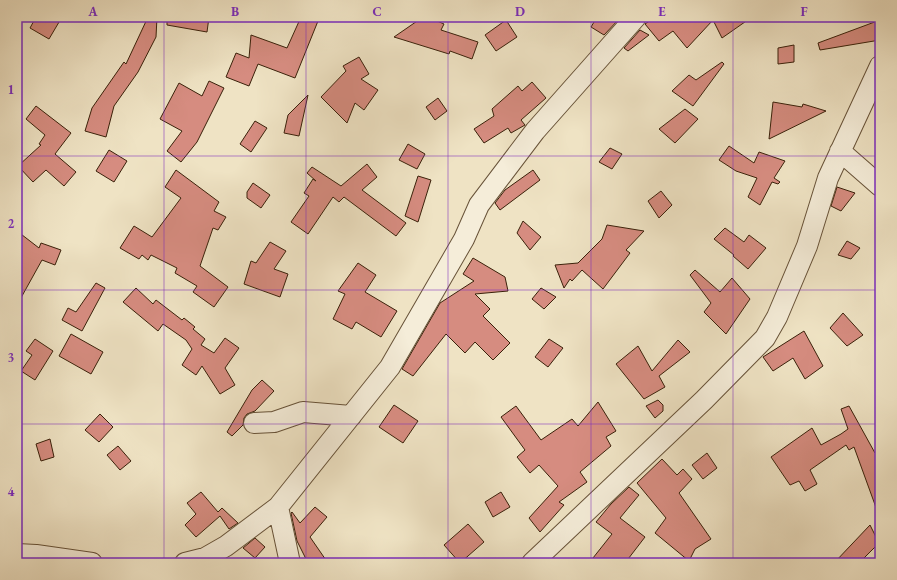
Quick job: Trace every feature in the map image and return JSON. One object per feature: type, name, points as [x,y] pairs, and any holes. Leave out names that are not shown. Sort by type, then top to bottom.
[{"type":"street","points":[[185,563],[205,558],[226,546],[278,507],[390,367],[464,238],[479,205],[535,131],[636,17]]},
{"type":"street","points":[[532,563],[704,400],[765,338],[777,317],[807,246],[828,178],[880,66]]},
{"type":"street","points":[[840,151],[880,186]]},
{"type":"street","points":[[254,423],[274,422],[303,412],[351,416]]},
{"type":"street","points":[[278,507],[290,563]]},
{"type":"street","points":[[17,554],[36,555],[92,563]]},
{"type":"building","points":[[36,17],[62,17],[49,39],[30,28]]},
{"type":"building","points":[[148,17],[157,17],[156,37],[138,72],[114,106],[106,137],[85,131],[92,108],[124,62],[126,64]]},
{"type":"building","points":[[167,17],[209,17],[207,32],[167,25]]},
{"type":"building","points":[[301,17],[310,17],[318,21],[295,78],[258,64],[249,86],[226,77],[236,53],[249,58],[251,35],[287,48]]},
{"type":"building","points":[[423,17],[428,17],[444,24],[441,30],[478,42],[472,59],[450,51],[449,54],[394,37]]},
{"type":"building","points":[[597,17],[620,18],[604,35],[591,27]]},
{"type":"building","points":[[655,17],[752,17],[722,38],[713,20],[687,48],[673,31],[659,41],[645,24]]},
{"type":"building","points":[[506,20],[517,37],[496,51],[485,35]]},
{"type":"building","points":[[880,20],[880,40],[820,50],[818,43]]},
{"type":"building","points":[[640,30],[649,35],[628,51],[624,48]]},
{"type":"building","points":[[794,45],[794,62],[778,64],[778,48]]},
{"type":"building","points":[[359,57],[369,74],[361,79],[378,90],[364,110],[355,103],[347,123],[321,97],[346,71],[343,66]]},
{"type":"building","points":[[722,62],[724,64],[693,106],[672,91],[689,75],[696,80]]},
{"type":"building","points":[[209,81],[224,88],[197,142],[181,162],[167,151],[182,131],[160,119],[179,83],[202,96]]},
{"type":"building","points":[[532,82],[546,98],[521,120],[525,125],[511,133],[508,128],[484,143],[474,129],[494,116],[492,109],[518,86],[522,91]]},
{"type":"building","points":[[308,95],[299,136],[284,133],[288,115]]},
{"type":"building","points":[[438,98],[447,111],[435,120],[426,107]]},
{"type":"building","points":[[773,102],[802,107],[803,104],[826,111],[769,139]]},
{"type":"building","points":[[36,106],[71,133],[55,154],[76,172],[64,186],[46,170],[33,182],[18,166],[41,145],[39,144],[45,135],[26,119]]},
{"type":"building","points":[[685,109],[698,119],[675,143],[659,129]]},
{"type":"building","points":[[255,121],[267,128],[251,152],[240,144]]},
{"type":"building","points":[[408,144],[425,154],[417,169],[399,160]]},
{"type":"building","points":[[729,146],[754,163],[759,152],[785,161],[774,178],[780,182],[778,184],[772,182],[760,205],[748,197],[757,178],[736,171],[719,160]]},
{"type":"building","points":[[610,148],[622,154],[612,169],[599,162]]},
{"type":"building","points":[[109,150],[127,161],[114,182],[96,171]]},
{"type":"building","points":[[367,164],[377,177],[362,190],[406,223],[396,236],[344,197],[339,202],[333,197],[308,234],[291,222],[309,196],[304,193],[313,179],[316,181],[307,173],[312,167],[341,186]]},
{"type":"building","points":[[176,170],[219,202],[214,211],[226,217],[218,230],[213,228],[200,266],[228,287],[214,307],[193,292],[197,286],[175,273],[177,268],[151,255],[148,260],[142,255],[139,259],[120,248],[134,226],[152,237],[181,198],[165,187]]},
{"type":"building","points":[[533,170],[540,180],[500,210],[495,203],[505,190]]},
{"type":"building","points":[[418,176],[431,180],[418,222],[405,216]]},
{"type":"building","points":[[253,183],[270,195],[261,208],[247,198],[247,192]]},
{"type":"building","points":[[837,187],[855,193],[841,211],[831,206]]},
{"type":"building","points":[[661,191],[672,205],[659,218],[648,201]]},
{"type":"building","points":[[523,221],[541,237],[530,250],[517,233]]},
{"type":"building","points":[[607,225],[644,231],[626,250],[630,253],[603,289],[582,270],[572,281],[570,279],[564,288],[555,265],[578,263],[602,239]]},
{"type":"building","points":[[725,228],[744,242],[749,235],[766,248],[748,269],[733,256],[734,255],[714,239]]},
{"type":"building","points":[[17,231],[39,248],[41,243],[61,250],[55,265],[42,260],[17,305]]},
{"type":"building","points":[[847,241],[860,248],[851,259],[838,255]]},
{"type":"building","points":[[270,242],[286,251],[274,269],[288,274],[280,297],[244,284],[251,261],[256,263]]},
{"type":"building","points":[[473,258],[505,277],[508,291],[475,294],[490,309],[483,316],[510,343],[493,360],[475,342],[465,353],[446,334],[413,376],[402,369],[440,303],[474,281],[463,274]]},
{"type":"building","points":[[358,263],[376,275],[365,292],[397,311],[381,337],[356,322],[352,329],[333,319],[345,294],[338,291]]},
{"type":"building","points":[[695,270],[720,292],[732,278],[750,299],[726,334],[704,312],[711,303],[690,275]]},
{"type":"building","points":[[96,283],[105,288],[82,331],[62,320],[68,308],[76,312]]},
{"type":"building","points":[[136,288],[153,304],[156,300],[182,320],[184,318],[195,327],[193,329],[205,339],[201,345],[214,353],[225,338],[239,348],[225,368],[235,385],[220,394],[202,366],[196,375],[182,365],[192,349],[186,340],[163,324],[158,331],[123,302]]},
{"type":"building","points":[[541,288],[556,297],[544,309],[532,299]]},
{"type":"building","points":[[843,313],[863,335],[847,346],[830,328]]},
{"type":"building","points":[[804,331],[823,366],[805,379],[793,358],[773,371],[763,357]]},
{"type":"building","points":[[71,334],[103,352],[91,374],[59,356]]},
{"type":"building","points":[[35,339],[53,351],[35,380],[21,371],[32,355],[26,351]]},
{"type":"building","points":[[549,339],[563,348],[548,367],[535,357]]},
{"type":"building","points":[[678,340],[690,352],[659,376],[665,387],[644,399],[616,364],[638,346],[652,371]]},
{"type":"building","points":[[262,380],[274,391],[255,411],[247,414],[244,418],[243,425],[232,436],[227,432],[252,390]]},
{"type":"building","points":[[658,400],[663,405],[663,411],[655,418],[646,406]]},
{"type":"building","points":[[598,402],[616,431],[606,437],[611,446],[580,472],[587,482],[559,502],[564,505],[540,532],[529,518],[558,486],[539,465],[530,473],[517,457],[525,450],[501,417],[516,406],[541,440],[572,419],[578,426]]},
{"type":"building","points":[[394,405],[418,421],[403,443],[379,427]]},
{"type":"building","points":[[849,406],[875,453],[880,452],[880,512],[878,513],[854,447],[849,450],[846,445],[810,470],[817,484],[805,491],[799,481],[790,485],[771,457],[812,428],[821,445],[841,434],[848,429],[841,409]]},
{"type":"building","points":[[100,414],[113,427],[99,442],[85,430]]},
{"type":"building","points":[[50,439],[54,457],[41,461],[36,444]]},
{"type":"building","points":[[118,446],[131,461],[120,470],[107,455]]},
{"type":"building","points":[[707,453],[717,468],[703,479],[692,465]]},
{"type":"building","points":[[662,459],[677,475],[683,469],[692,479],[679,493],[711,539],[695,549],[689,561],[655,533],[666,518],[637,483]]},
{"type":"building","points":[[629,487],[639,495],[620,518],[645,537],[625,563],[589,563],[612,534],[596,522],[611,504]]},
{"type":"building","points":[[201,492],[218,512],[222,508],[238,523],[229,529],[220,516],[196,537],[185,525],[196,514],[187,503]]},
{"type":"building","points":[[501,492],[510,507],[493,517],[485,502]]},
{"type":"building","points":[[315,507],[327,517],[310,537],[328,563],[308,563],[297,541],[291,513],[292,512],[300,523]]},
{"type":"building","points":[[468,524],[484,542],[460,563],[444,545]]},
{"type":"building","points":[[870,525],[879,543],[859,563],[834,563]]},
{"type":"building","points":[[255,538],[265,547],[255,558],[243,548]]}]
